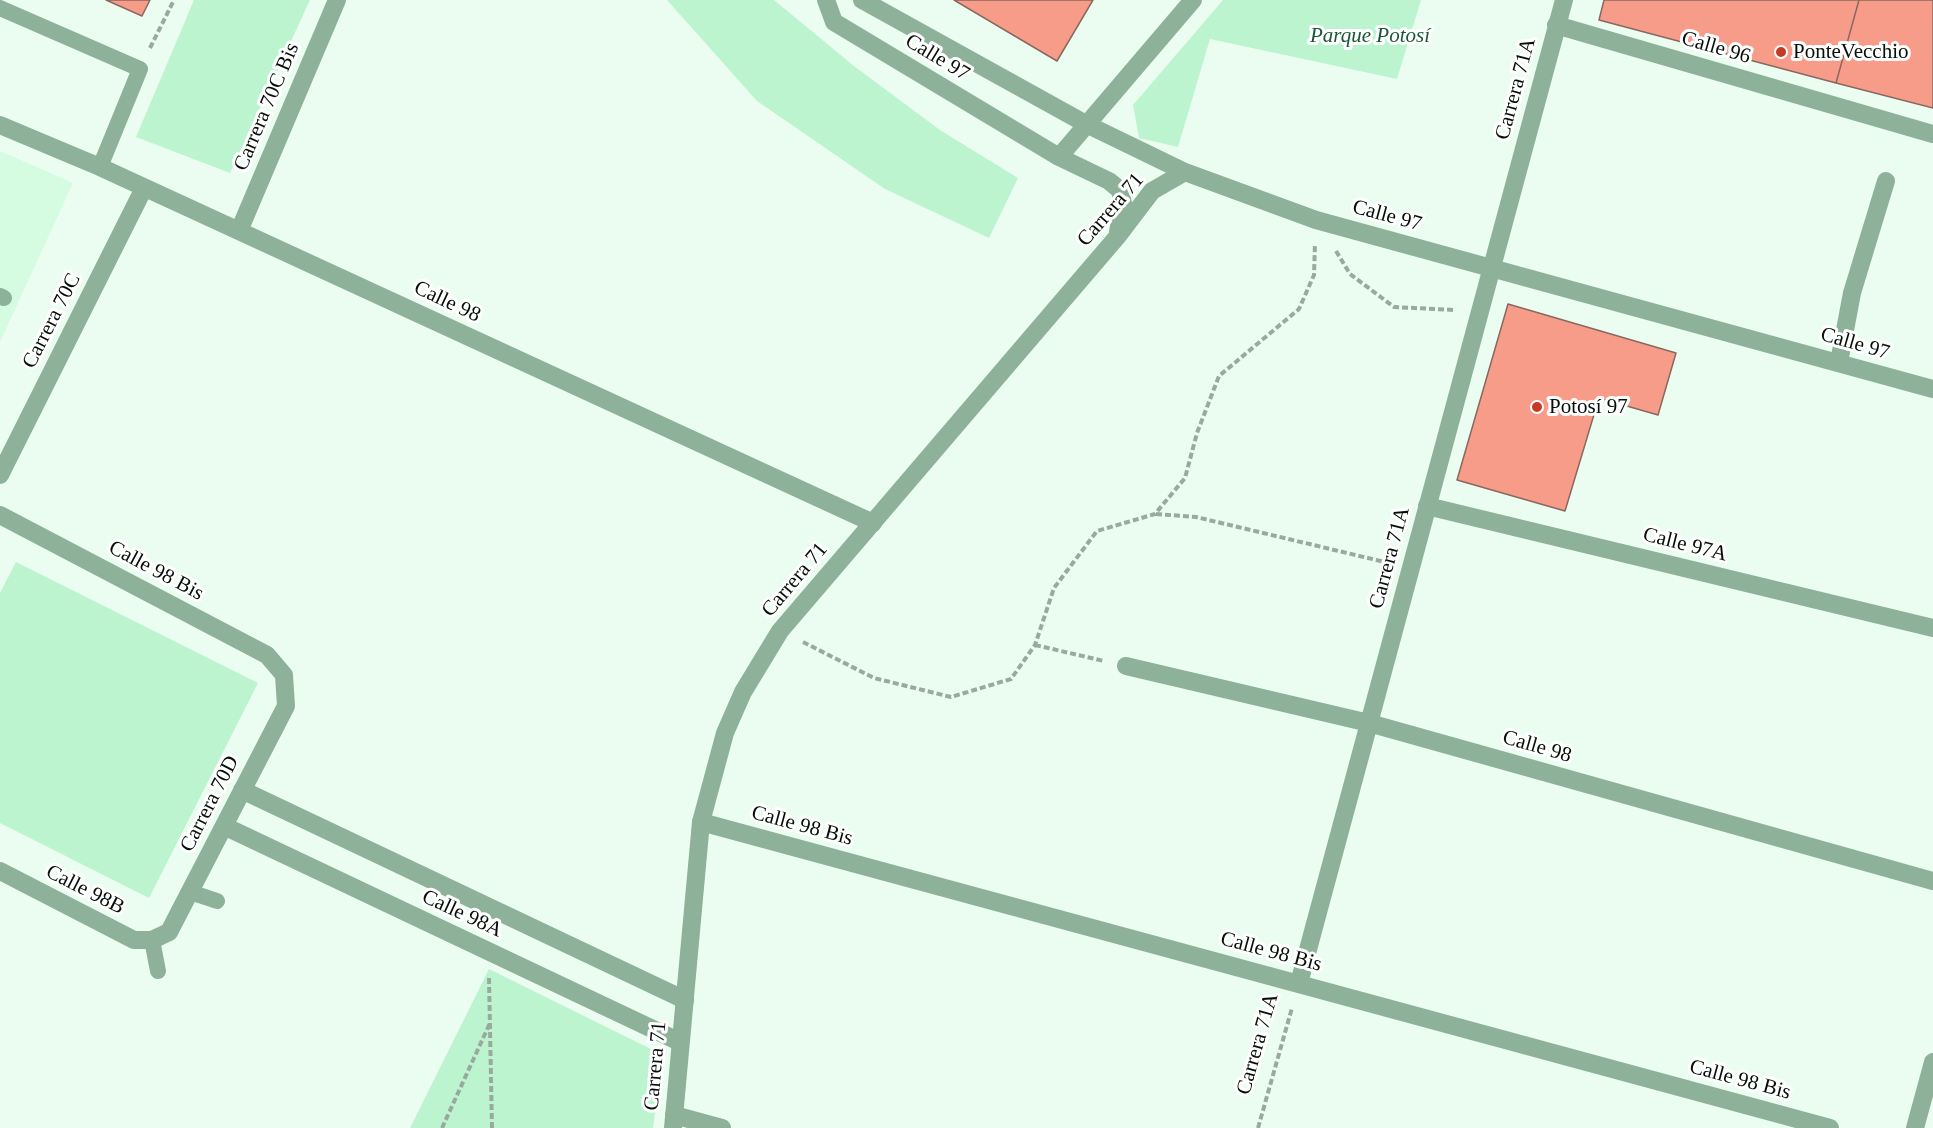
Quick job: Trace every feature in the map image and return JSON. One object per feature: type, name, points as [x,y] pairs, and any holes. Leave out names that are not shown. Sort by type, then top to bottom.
[{"type":"street","name":"Carrera 70C Bis","points":[[239,231],[337,0]]},
{"type":"street","name":"Calle 97","points":[[826,0],[834,22],[1059,158],[1109,181],[1120,190],[1123,204],[1117,237]]},
{"type":"street","name":"Calle 97","points":[[862,0],[1086,124],[1185,172],[1316,220],[1933,389]]},
{"type":"street","points":[[1059,158],[1194,0]]},
{"type":"street","name":"Carrera 71A","points":[[1299,983],[1564,0]]},
{"type":"street","name":"Calle 96","points":[[1556,25],[1933,134]]},
{"type":"street","name":"Calle 98","points":[[0,125],[100,167],[873,523]]},
{"type":"street","name":"Carrera 71","points":[[674,1122],[701,822],[725,733],[743,692],[780,631],[1117,237],[1152,191],[1185,172]]},
{"type":"street","points":[[1839,362],[1852,293],[1886,181]]},
{"type":"street","name":"Carrera 70C","points":[[0,475],[144,188]]},
{"type":"street","name":"Calle 97A","points":[[1427,506],[1933,628]]},
{"type":"street","name":"Calle 98 Bis","points":[[0,515],[267,655],[284,675]]},
{"type":"street","name":"Calle 98","points":[[1126,666],[1369,723],[1933,881]]},
{"type":"street","name":"Carrera 70D","points":[[152,940],[169,932],[286,706],[284,675]]},
{"type":"street","name":"Calle 98A","points":[[242,790],[685,1000]]},
{"type":"street","name":"Calle 98 Bis","points":[[701,822],[1830,1128]]},
{"type":"street","name":"Calle 98A","points":[[224,826],[680,1042]]},
{"type":"street","name":"Calle 98B","points":[[0,871],[134,940],[152,940]]},
{"type":"street","points":[[1916,1128],[1933,1062]]},
{"type":"street","points":[[674,1122],[722,1128]]},
{"type":"lane","points":[[0,8],[140,69],[100,167]]},
{"type":"lane","points":[[190,892],[217,901]]},
{"type":"lane","points":[[152,940],[158,971]]},
{"type":"path","points":[[140,69],[174,0]]},
{"type":"path","points":[[1316,220],[1350,274],[1394,307],[1480,311]]},
{"type":"path","points":[[1155,514],[1185,478],[1197,433],[1219,376],[1299,309],[1314,275],[1316,220]]},
{"type":"path","points":[[780,631],[874,678],[951,697],[1011,679],[1035,645],[1054,588],[1098,531],[1155,514],[1196,517],[1411,568]]},
{"type":"path","points":[[1035,645],[1126,666]]},
{"type":"path","points":[[487,950],[492,1128]]},
{"type":"path","name":"Carrera 71A","points":[[1258,1128],[1299,983]]},
{"type":"path","points":[[442,1128],[490,1022]]},
{"type":"shaded area","points":[[0,151],[73,183],[0,342]]},
{"type":"green space","points":[[194,0],[310,0],[230,173],[136,137]]},
{"type":"green space","points":[[667,0],[774,0],[854,66],[940,130],[1018,178],[989,238],[885,189],[757,101]]},
{"type":"green space","name":"Parque Potosí","points":[[1223,0],[1421,0],[1397,79],[1210,39],[1178,147],[1139,138],[1133,105]]},
{"type":"green space","points":[[16,562],[258,683],[149,898],[0,823],[0,593]]},
{"type":"green space","points":[[489,969],[663,1055],[653,1128],[410,1128]]},
{"type":"building","points":[[106,0],[150,0],[142,16]]},
{"type":"building","points":[[954,0],[1093,0],[1057,61]]},
{"type":"building","name":"PonteVecchio","points":[[1604,0],[1859,0],[1836,83],[1599,20]]},
{"type":"building","points":[[1859,0],[1933,0],[1933,108],[1836,83]]},
{"type":"building","name":"Potosí 97","points":[[1508,304],[1676,353],[1658,415],[1599,398],[1565,511],[1457,480]]},
{"type":"place","name":"PonteVecchio","points":[[1781,52]]},
{"type":"place","name":"Potosí 97","points":[[1537,407]]}]
